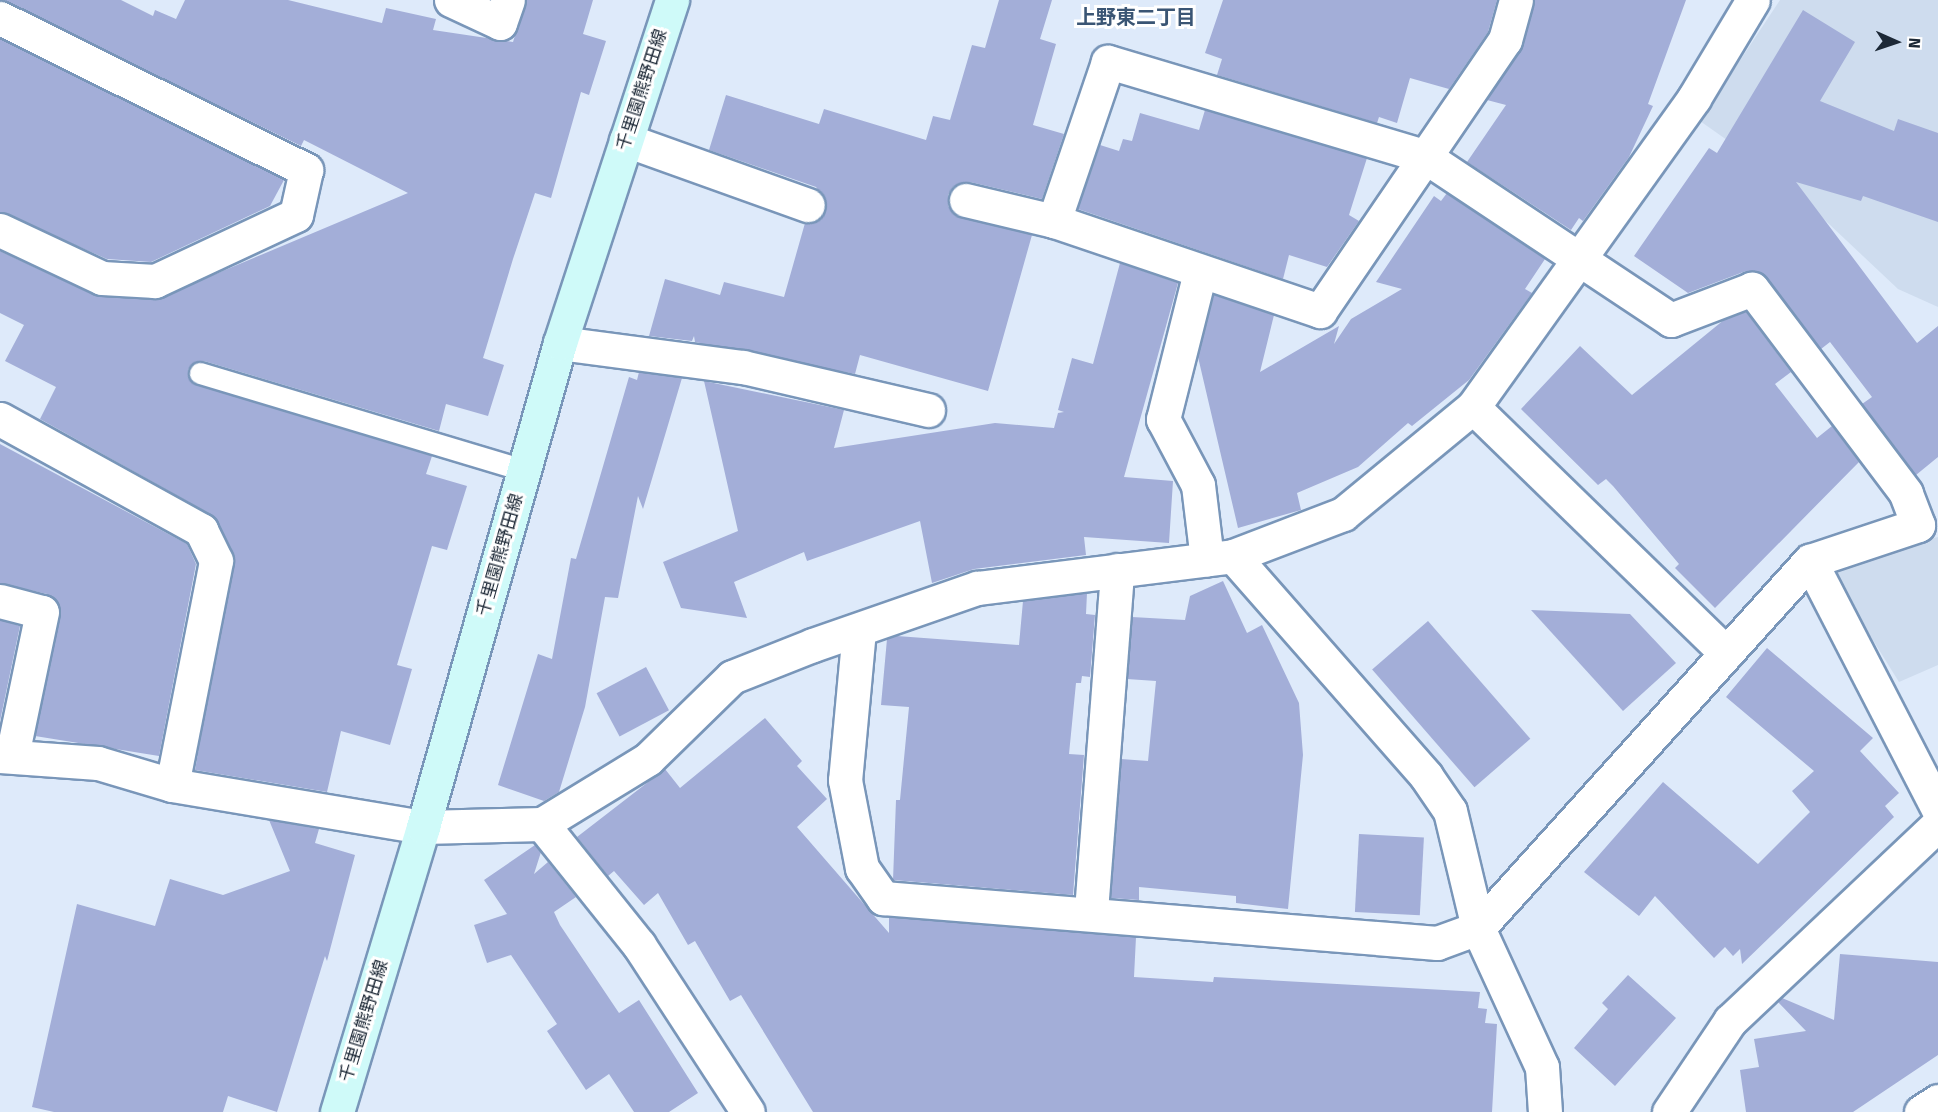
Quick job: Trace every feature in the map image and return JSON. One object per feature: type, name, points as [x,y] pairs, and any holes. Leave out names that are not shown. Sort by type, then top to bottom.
[{"type":"street","points":[[451,0],[500,23],[508,0]]},
{"type":"street","name":"千里園熊野田線","points":[[337,1112],[423,827],[560,343],[672,0]]},
{"type":"street","points":[[966,200],[1054,220],[1200,272],[1320,311],[1505,40],[1516,0]]},
{"type":"street","points":[[0,601],[42,612],[6,755],[98,763],[172,785],[423,827],[542,824],[648,759],[732,677],[977,588],[1220,557],[1343,514],[1473,407],[1580,261],[1694,98],[1753,0]]},
{"type":"street","points":[[0,18],[306,170],[296,215],[155,281],[102,278],[0,230]]},
{"type":"street","points":[[859,630],[845,780],[862,868],[883,898],[1091,911],[1437,942],[1478,928],[1810,561],[1918,525],[1906,492],[1752,289],[1671,320],[1424,156],[1108,62],[1054,220]]},
{"type":"street","points":[[626,140],[808,205]]},
{"type":"street","points":[[1200,272],[1163,420],[1197,484],[1220,557],[1426,776],[1450,811],[1478,928],[1542,1067],[1545,1112]]},
{"type":"street","points":[[560,343],[742,367],[928,410]]},
{"type":"street","points":[[1473,407],[1726,653]]},
{"type":"street","points":[[0,419],[201,530],[216,561],[172,785]]},
{"type":"street","points":[[1810,561],[1938,809]]},
{"type":"street","points":[[1091,911],[1117,570]]},
{"type":"street","points":[[542,824],[639,945],[748,1112]]},
{"type":"street","points":[[1670,1112],[1730,1021],[1938,824]]},
{"type":"street","points":[[1921,1112],[1938,1101]]},
{"type":"lane","points":[[200,373],[524,470]]},
{"type":"shaded area","points":[[1780,0],[1938,0],[1938,307],[1898,289],[1778,176],[1700,121]]},
{"type":"shaded area","points":[[1938,537],[1938,665],[1899,682],[1833,576],[1837,560]]},
{"type":"building","points":[[3,0],[121,0],[153,16],[155,10],[176,19],[185,0],[288,0],[382,23],[386,8],[436,19],[433,30],[513,42],[526,0],[593,0],[583,34],[606,41],[589,95],[581,92],[551,198],[535,193],[513,259],[483,358],[504,365],[488,416],[446,404],[439,431],[204,361],[188,369],[188,376],[196,385],[432,456],[426,474],[467,486],[447,550],[432,546],[397,665],[412,669],[390,745],[341,731],[327,792],[195,770],[233,553],[210,514],[40,419],[56,387],[5,361],[24,325],[0,313],[0,251],[94,295],[154,300],[408,193],[304,140],[301,146]]},
{"type":"building","points":[[999,0],[1052,0],[1040,39],[1056,44],[1033,125],[1064,134],[1042,199],[970,182],[953,187],[948,195],[948,206],[961,218],[1032,235],[988,391],[860,355],[855,374],[695,342],[694,336],[692,341],[649,336],[665,279],[720,295],[724,282],[784,297],[805,223],[820,220],[826,211],[826,201],[816,187],[709,150],[726,95],[819,124],[824,109],[926,140],[933,116],[950,120],[972,45],[985,48]]},
{"type":"building","points":[[1223,0],[1497,0],[1488,32],[1449,89],[1410,78],[1397,123],[1379,117],[1377,123],[1217,75],[1222,59],[1205,53]]},
{"type":"building","points":[[1534,0],[1686,0],[1648,104],[1653,106],[1629,157],[1583,221],[1579,218],[1571,230],[1467,162],[1506,105],[1487,100],[1521,50]]},
{"type":"building","points":[[1803,10],[1855,42],[1820,101],[1894,131],[1898,119],[1938,133],[1938,222],[1863,196],[1861,201],[1796,182],[1917,343],[1938,326],[1938,457],[1916,475],[1862,404],[1872,397],[1830,342],[1821,349],[1766,277],[1746,271],[1688,293],[1634,256],[1709,148],[1717,153]]},
{"type":"building","points":[[0,39],[284,180],[270,206],[151,262],[107,259],[0,212]]},
{"type":"building","points":[[1205,110],[1367,158],[1349,215],[1359,221],[1327,267],[1289,255],[1283,279],[1078,209],[1100,145],[1119,151],[1123,139],[1132,141],[1140,113],[1199,130]]},
{"type":"building","points":[[1447,193],[1545,259],[1525,289],[1532,293],[1469,380],[1412,426],[1408,423],[1358,467],[1297,493],[1301,510],[1238,528],[1198,357],[1214,295],[1274,315],[1260,372],[1339,326],[1334,344],[1351,319],[1402,289],[1376,282],[1434,196],[1441,201]]},
{"type":"building","points":[[1120,263],[1178,283],[1124,477],[1173,481],[1169,543],[1084,537],[1086,555],[974,569],[932,583],[920,521],[807,561],[804,552],[734,582],[747,618],[681,608],[663,562],[738,531],[704,381],[844,410],[834,448],[995,423],[1054,428],[1058,413],[1064,412],[1058,410],[1072,358],[1093,364]]},
{"type":"building","points":[[1746,312],[1791,372],[1775,384],[1817,438],[1832,426],[1859,462],[1715,608],[1675,568],[1679,564],[1613,486],[1606,479],[1598,485],[1521,409],[1580,346],[1632,395],[1725,319]]},
{"type":"building","points":[[639,372],[682,378],[643,509],[638,496],[618,598],[605,597],[585,707],[559,792],[544,801],[498,785],[538,654],[552,659],[571,558],[576,559],[629,377],[637,380]]},
{"type":"building","points":[[0,444],[187,544],[196,564],[159,756],[35,736],[60,607],[47,594],[0,583]]},
{"type":"building","points":[[1223,581],[1247,633],[1262,625],[1299,703],[1303,755],[1288,909],[1236,903],[1236,896],[1139,887],[1139,900],[1111,898],[1121,759],[1148,761],[1156,681],[1127,679],[1132,617],[1185,620],[1190,596]]},
{"type":"building","points":[[1087,593],[1086,614],[1095,615],[1090,677],[1082,676],[1081,683],[1076,683],[1069,754],[1084,755],[1073,895],[893,880],[896,800],[900,800],[909,707],[881,705],[887,639],[897,636],[1019,645],[1023,601]]},
{"type":"building","points":[[1531,610],[1630,614],[1676,663],[1623,711]]},
{"type":"building","points":[[0,620],[20,626],[0,721]]},
{"type":"building","points":[[1428,621],[1530,739],[1474,787],[1372,670]]},
{"type":"building","points":[[1767,648],[1873,738],[1860,751],[1899,793],[1885,806],[1894,817],[1742,964],[1740,949],[1733,956],[1725,947],[1714,958],[1655,896],[1639,916],[1584,872],[1663,782],[1758,864],[1810,812],[1792,791],[1814,771],[1726,697]]},
{"type":"building","points":[[646,667],[669,710],[620,737],[597,693]]},
{"type":"building","points":[[765,718],[802,761],[797,766],[827,799],[797,827],[889,933],[889,917],[1136,937],[1134,977],[1213,982],[1214,977],[1480,992],[1478,1008],[1487,1009],[1485,1023],[1497,1024],[1492,1112],[813,1112],[741,995],[730,1001],[695,941],[688,945],[658,893],[644,905],[614,871],[608,876],[577,837],[665,769],[680,788]]},
{"type":"building","points":[[269,820],[319,829],[315,843],[355,855],[327,961],[325,956],[277,1112],[228,1096],[223,1112],[54,1112],[32,1107],[77,904],[155,926],[170,879],[223,895],[290,871]]},
{"type":"building","points":[[1359,834],[1424,837],[1420,915],[1355,912]]},
{"type":"building","points":[[535,845],[541,852],[534,874],[548,862],[576,897],[554,912],[560,925],[619,1013],[639,1000],[698,1093],[669,1112],[634,1112],[609,1074],[586,1090],[547,1031],[557,1024],[511,955],[487,963],[474,925],[507,914],[484,880]]},
{"type":"building","points":[[1840,954],[1938,962],[1938,1055],[1853,1112],[1746,1112],[1740,1070],[1759,1067],[1754,1039],[1806,1031],[1778,1002],[1782,998],[1834,1020]]},
{"type":"building","points":[[1628,975],[1676,1018],[1615,1086],[1574,1048],[1608,1009],[1602,1003]]},
{"type":"district","name":"上野東二丁目","points":[[1136,17]]}]
